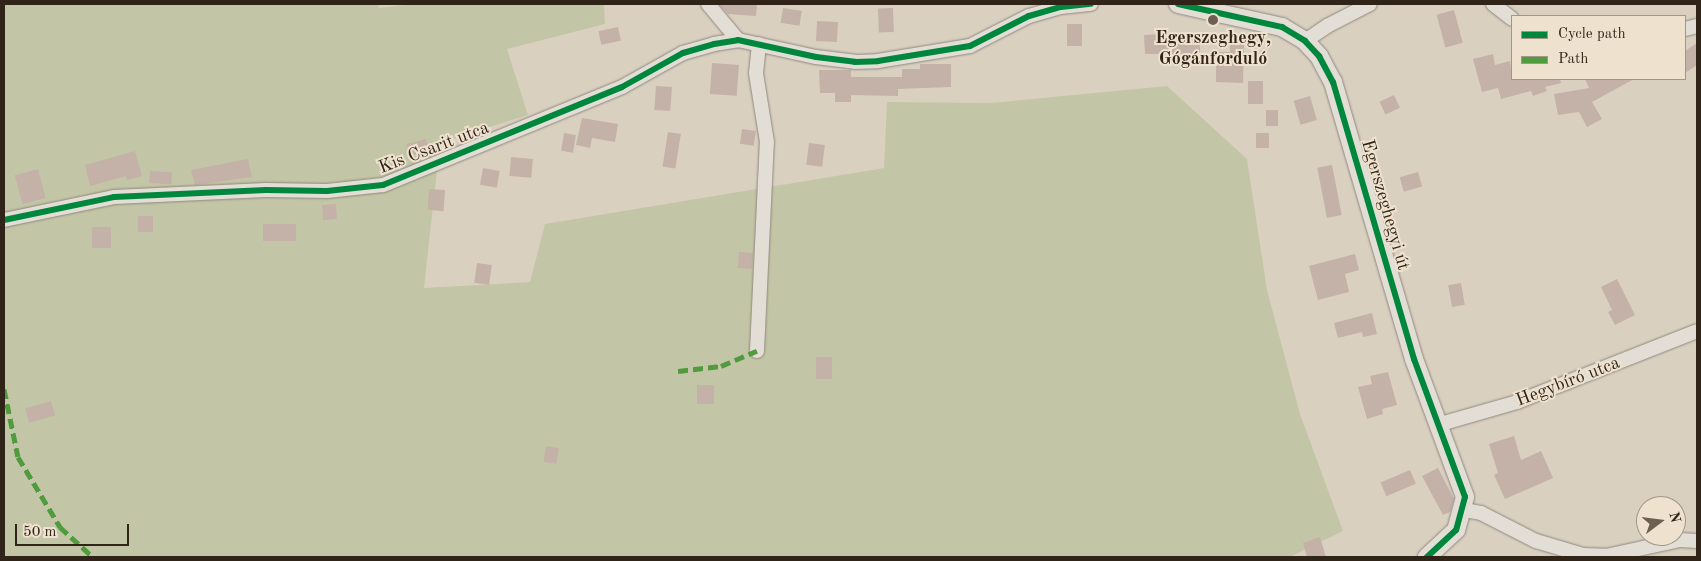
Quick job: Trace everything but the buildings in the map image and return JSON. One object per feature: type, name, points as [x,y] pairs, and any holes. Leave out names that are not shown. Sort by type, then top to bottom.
[{"type":"street","points":[[708,4],[738,40],[845,61],[878,61],[970,46],[1029,16],[1061,7],[1091,4]]},
{"type":"street","name":"Egerszeghegyi út","points":[[1178,4],[1262,20],[1282,27],[1305,41],[1319,56],[1339,100],[1397,305],[1437,425],[1462,486],[1464,510]]},
{"type":"street","points":[[1305,41],[1327,26],[1370,4]]},
{"type":"street","points":[[1493,4],[1511,18]]},
{"type":"street","name":"Kis Csarit utca","points":[[4,220],[122,196],[213,195],[266,190],[327,191],[383,185],[622,87],[683,53],[738,40]]},
{"type":"street","points":[[757,351],[767,142],[756,73],[759,44]]},
{"type":"street","name":"Hegybíró utca","points":[[1437,425],[1517,402],[1697,331]]},
{"type":"street","points":[[1426,557],[1456,530],[1464,510],[1481,513],[1536,541],[1583,555],[1606,556],[1680,540],[1697,541]]},
{"type":"green space","points":[[4,4],[378,4],[379,8],[413,4],[604,4],[605,24],[507,49],[528,115],[440,143],[424,288],[530,282],[545,224],[884,168],[887,102],[991,103],[1167,86],[1247,159],[1267,290],[1300,414],[1343,531],[1290,557],[4,557]]},
{"type":"marked path","points":[[678,371],[721,366],[757,351]]},
{"type":"marked path","points":[[4,389],[18,457],[60,527],[93,557]]},
{"type":"cycle path","points":[[4,220],[114,197],[266,190],[327,191],[383,185],[622,87],[683,53],[714,44],[738,40],[816,57],[855,62],[878,61],[970,46],[1029,16],[1061,7],[1091,4]]},
{"type":"cycle path","points":[[1178,4],[1282,27],[1305,41],[1319,56],[1333,82],[1414,359],[1465,497],[1456,530],[1427,557]]},
{"type":"place","name":"Egerszeghegy, Gógánforduló","points":[[1213,20]]}]
